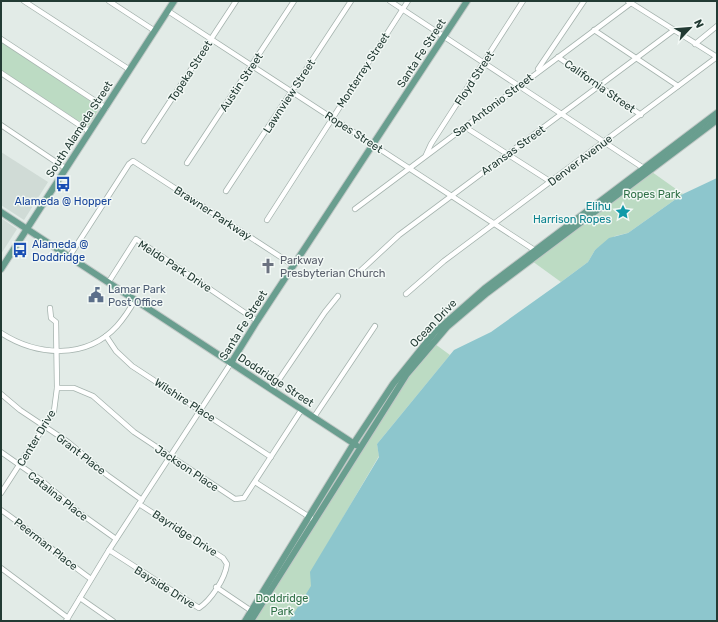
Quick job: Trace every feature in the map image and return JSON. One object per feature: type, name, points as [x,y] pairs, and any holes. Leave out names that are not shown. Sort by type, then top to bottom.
[{"type":"main road","name":"South Alameda Street","points":[[1,269],[174,1]]},
{"type":"main road","name":"Santa Fe Street","points":[[231,363],[293,265],[467,1]]},
{"type":"main road","name":"Ocean Drive","points":[[245,621],[254,612],[295,544],[308,516],[393,384],[456,315],[500,279],[716,117]]},
{"type":"main road","name":"Doddridge Street","points":[[1,212],[359,447]]},
{"type":"main road","name":"Ocean Drive","points":[[295,544],[314,520],[413,362]]},
{"type":"main road","name":"Ocean Drive","points":[[251,621],[254,612]]},
{"type":"street","points":[[24,1],[130,70]]},
{"type":"street","points":[[109,1],[155,31]]},
{"type":"street","name":"Topeka Street","points":[[144,141],[236,1]]},
{"type":"street","name":"Austin Street","points":[[187,163],[294,1]]},
{"type":"street","name":"Lawnview Street","points":[[226,191],[351,1]]},
{"type":"street","points":[[390,1],[522,86],[646,169]]},
{"type":"street","name":"Monterrey Street","points":[[267,220],[408,1]]},
{"type":"street","name":"Floyd Street","points":[[425,156],[431,144],[523,1]]},
{"type":"street","points":[[536,72],[584,1]]},
{"type":"street","points":[[637,7],[641,1]]},
{"type":"street","points":[[630,2],[717,57]]},
{"type":"street","name":"San Antonio Street","points":[[355,209],[465,126],[522,86],[536,72],[630,2]]},
{"type":"street","name":"Ropes Street","points":[[168,11],[537,251]]},
{"type":"street","points":[[695,44],[717,26]]},
{"type":"street","points":[[594,30],[678,86]]},
{"type":"street","name":"Aransas Street","points":[[357,274],[399,235],[674,30]]},
{"type":"street","points":[[1,39],[106,108]]},
{"type":"street","name":"California Street","points":[[558,57],[641,115]]},
{"type":"street","name":"Denver Avenue","points":[[406,294],[444,261],[717,57]]},
{"type":"street","points":[[1,73],[90,132]]},
{"type":"street","points":[[1,125],[65,168]]},
{"type":"street","points":[[465,126],[507,155],[551,182]]},
{"type":"street","name":"Brawner Parkway","points":[[69,257],[133,161],[293,265]]},
{"type":"street","name":"Meldo Park Drive","points":[[108,283],[136,239],[257,321]]},
{"type":"street","points":[[272,390],[325,312],[338,296]]},
{"type":"street","points":[[1,333],[28,347],[41,350],[56,351],[83,347],[106,336],[117,326],[135,300]]},
{"type":"street","name":"Center Drive","points":[[1,493],[54,411],[57,388],[56,322],[51,318],[50,308]]},
{"type":"street","points":[[314,417],[375,326]]},
{"type":"street","name":"Wilshire Place","points":[[106,336],[116,351],[132,366],[271,457]]},
{"type":"street","name":"Santa Fe Street","points":[[67,620],[116,539],[231,363]]},
{"type":"street","name":"Jackson Place","points":[[57,388],[74,388],[93,396],[134,432],[235,499],[244,498],[254,482]]},
{"type":"street","name":"Grant Place","points":[[1,394],[68,442],[140,502]]},
{"type":"street","points":[[302,409],[254,482],[314,520]]},
{"type":"street","name":"Catalina Place","points":[[1,452],[41,480],[81,514],[116,539]]},
{"type":"street","name":"Bayridge Drive","points":[[140,502],[223,558],[227,564],[226,572],[216,587]]},
{"type":"street","name":"Peerman Place","points":[[1,510],[19,522],[60,557],[91,579]]},
{"type":"street","name":"Bayside Drive","points":[[109,550],[198,608],[205,604],[216,587]]},
{"type":"street","points":[[1,568],[67,620]]},
{"type":"street","points":[[216,587],[254,612]]},
{"type":"street","points":[[80,598],[107,619],[113,621]]},
{"type":"shaded area","points":[[1,152],[48,182],[24,220],[1,205]]},
{"type":"shaded area","points":[[1,218],[17,229],[1,254]]},
{"type":"green space","points":[[1,42],[98,106],[99,109],[89,125],[86,126],[1,70]]},
{"type":"green space","name":"Ropes Park","points":[[652,172],[683,194],[628,233],[615,236],[595,250],[588,262],[561,282],[532,261]]},
{"type":"green space","name":"Doddridge Park","points":[[435,344],[450,355],[377,444],[379,456],[311,572],[312,586],[289,621],[253,621],[406,379]]},
{"type":"water","points":[[717,178],[717,621],[289,621],[311,586],[310,572],[379,457],[377,444],[454,350],[491,332],[561,282],[588,262],[595,250],[609,238],[628,233],[683,194]]},
{"type":"place","name":"Alameda @ Hopper","points":[[63,184]]},
{"type":"place","name":"Elihu Harrison Ropes","points":[[623,212]]},
{"type":"place","name":"Alameda @ Doddridge","points":[[20,250]]},
{"type":"place","name":"Parkway Presbyterian Church","points":[[268,266]]},
{"type":"place","name":"Lamar Park Post Office","points":[[96,295]]}]
